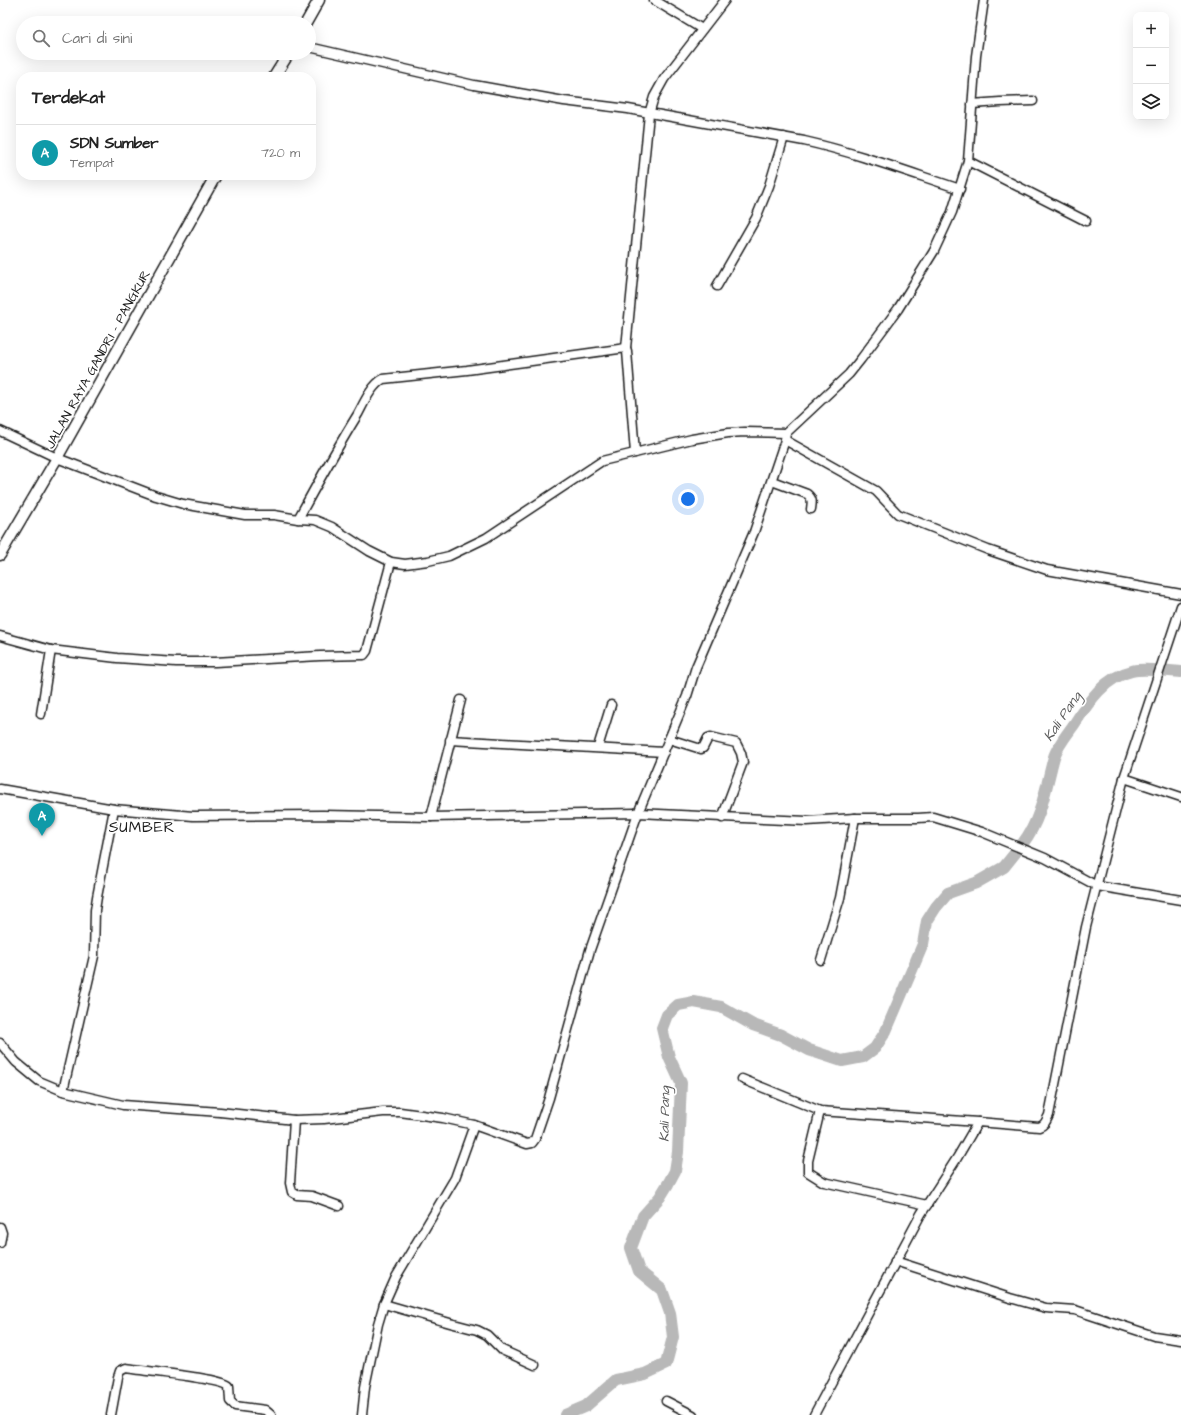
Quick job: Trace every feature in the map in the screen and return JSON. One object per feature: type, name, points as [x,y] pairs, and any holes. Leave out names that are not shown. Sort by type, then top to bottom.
[{"type":"street","points":[[310,16],[319,0]]},
{"type":"street","points":[[654,0],[702,29]]},
{"type":"street","points":[[634,453],[627,352],[649,114],[654,98],[664,79],[725,0]]},
{"type":"street","points":[[0,1043],[16,1062],[39,1081],[63,1091],[124,1105],[220,1112],[294,1120],[324,1119],[383,1112],[400,1112],[443,1118],[474,1125],[527,1144],[532,1143],[535,1139],[549,1098],[590,950],[638,813],[687,696],[696,667],[754,532],[786,437],[849,374],[898,309],[934,251],[952,212],[968,161],[976,56],[984,0]]},
{"type":"street","points":[[316,49],[474,85],[564,101],[628,109],[649,114],[784,137],[838,149],[960,189]]},
{"type":"street","points":[[277,72],[285,60]]},
{"type":"street","points":[[972,104],[1033,101]]},
{"type":"street","points":[[717,286],[756,218],[769,186],[784,137]]},
{"type":"street","points":[[968,161],[1086,221]]},
{"type":"street","name":"JALAN RAYA GANDRI - PANGKUR","points":[[0,555],[57,458],[213,180]]},
{"type":"street","points":[[298,519],[337,448],[371,391],[378,382],[383,379],[627,352]]},
{"type":"street","points":[[0,431],[57,458],[156,496],[183,504],[245,515],[274,515],[315,520],[332,527],[369,551],[391,562],[405,564],[449,556],[470,547],[602,461],[728,432],[745,432],[786,437],[876,491],[898,514],[988,550],[1046,570],[1181,594]]},
{"type":"street","points":[[772,481],[807,494],[811,497],[811,509]]},
{"type":"street","points":[[0,636],[50,650],[117,658],[176,662],[215,662],[364,655],[367,651],[391,562]]},
{"type":"street","points":[[742,1079],[820,1110],[1033,1127],[1043,1126],[1049,1115],[1086,927],[1124,778],[1181,606]]},
{"type":"street","points":[[41,714],[50,650]]},
{"type":"street","points":[[431,817],[461,700]]},
{"type":"street","points":[[598,747],[611,705]]},
{"type":"street","points":[[669,738],[701,749],[708,738],[711,737],[736,743],[743,762],[722,818]]},
{"type":"street","points":[[450,740],[598,747],[664,752]]},
{"type":"street","points":[[1124,778],[1181,797]]},
{"type":"street","points":[[0,789],[114,809],[193,816],[323,815],[431,817],[638,813],[807,821],[855,818],[933,817],[982,832],[1045,858],[1097,886],[1181,900]]},
{"type":"street","points":[[63,1091],[94,956],[95,910],[114,809]]},
{"type":"street","points":[[821,960],[840,898],[855,818]]},
{"type":"street","points":[[820,1110],[808,1161],[808,1172],[824,1182],[927,1205]]},
{"type":"street","points":[[294,1120],[290,1182],[292,1192],[297,1195],[312,1196],[339,1206]]},
{"type":"street","points":[[814,1415],[921,1214],[978,1122]]},
{"type":"street","points":[[362,1415],[365,1387],[378,1324],[384,1304],[396,1277],[455,1178],[474,1125]]},
{"type":"street","points":[[0,1227],[2,1233],[0,1243]]},
{"type":"street","points":[[896,1261],[1010,1298],[1046,1308],[1075,1310],[1154,1336],[1181,1340]]},
{"type":"street","points":[[384,1304],[477,1330],[487,1335],[502,1350],[536,1366]]},
{"type":"street","points":[[111,1415],[118,1377],[120,1371],[126,1368],[208,1379],[224,1383],[229,1386],[230,1401],[234,1406],[265,1410],[271,1415]]},
{"type":"street","points":[[666,1401],[694,1415]]},
{"type":"waterway","name":"Kali Pang","points":[[1023,843],[1039,813],[1054,757],[1058,748],[1092,698],[1106,684],[1122,674],[1132,671],[1149,670],[1181,672]]},
{"type":"waterway","name":"Kali Pang","points":[[565,1415],[586,1406],[616,1380],[645,1374],[666,1364],[673,1337],[670,1313],[662,1290],[639,1271],[631,1248],[643,1216],[660,1197],[675,1171],[678,1152],[681,1083],[669,1057],[662,1028],[667,1015],[678,1005],[694,1002],[721,1007],[753,1025],[781,1035],[809,1050],[842,1061],[863,1057],[875,1048],[886,1031],[923,944],[927,921],[936,907],[948,893],[976,883],[1004,867],[1016,852]]},
{"type":"place","name":"SDN Sumber","points":[[42,836]]},
{"type":"district","name":"SUMBER","points":[[142,827]]}]
